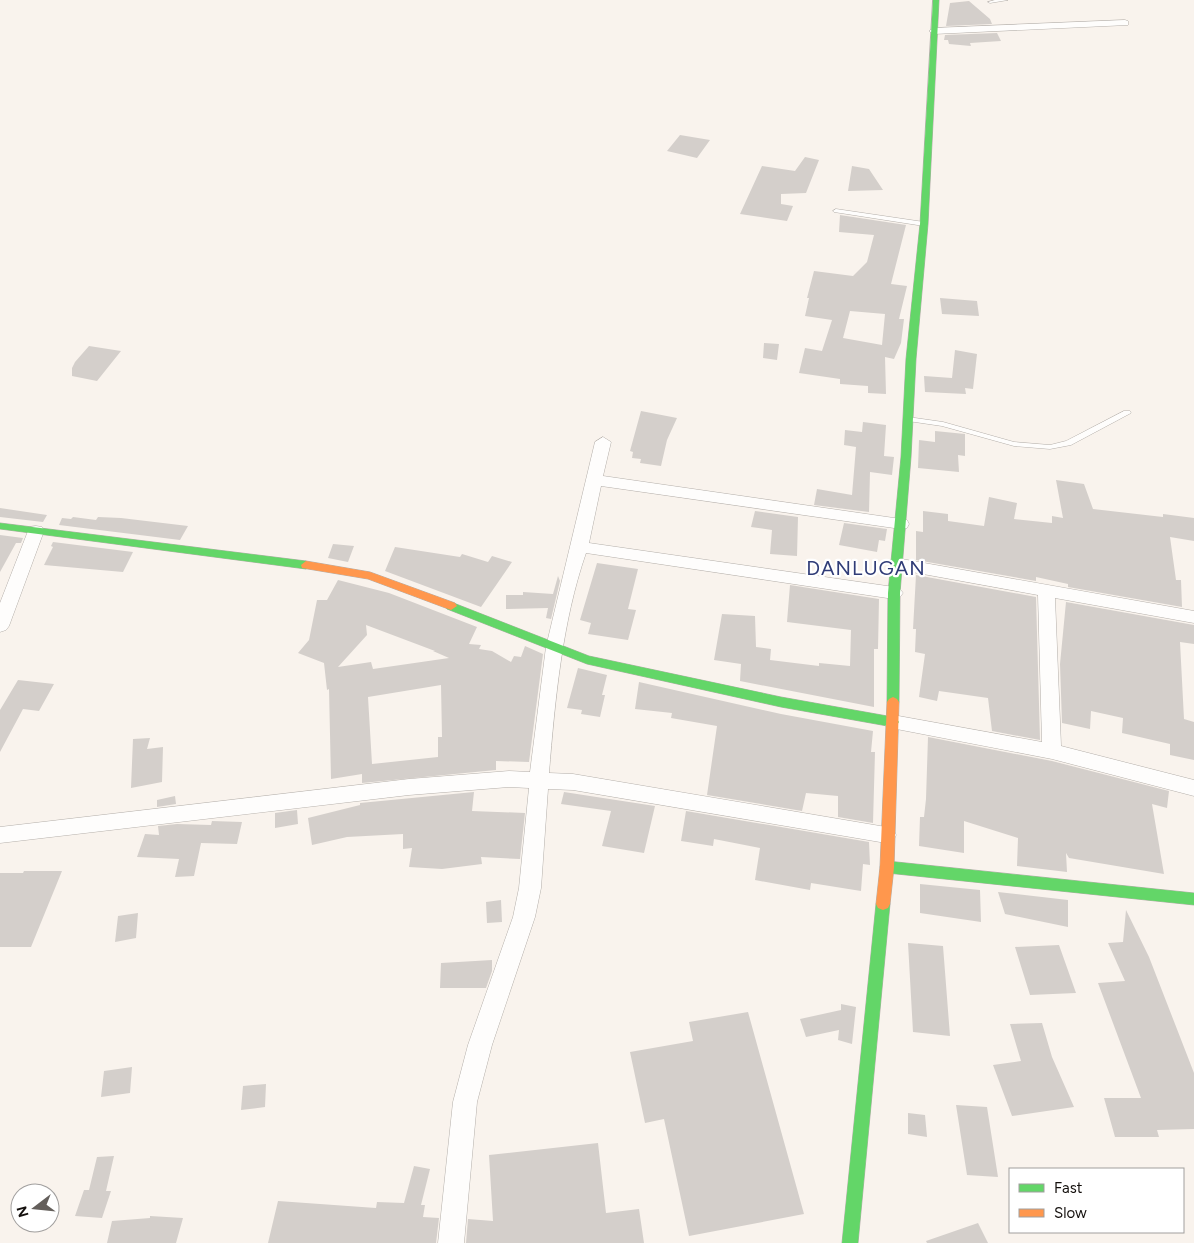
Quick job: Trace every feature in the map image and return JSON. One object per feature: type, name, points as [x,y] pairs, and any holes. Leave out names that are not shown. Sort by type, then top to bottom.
[{"type":"street","points":[[849,1243],[886,867],[886,835],[893,722],[894,593],[901,524],[911,360],[924,224],[936,0]]},
{"type":"street","points":[[934,31],[1125,23]]},
{"type":"street","points":[[451,1243],[467,1094],[480,1045],[524,917],[530,888],[539,779],[555,647],[570,572],[580,547],[593,480],[603,442]]},
{"type":"street","points":[[593,480],[901,524]]},
{"type":"street","points":[[0,526],[320,567],[370,576],[398,585],[587,660],[781,702],[1052,751],[1194,788]]},
{"type":"street","points":[[0,626],[36,531]]},
{"type":"street","points":[[580,547],[894,593]]},
{"type":"street","points":[[896,564],[1194,617]]},
{"type":"street","points":[[1046,590],[1052,751]]},
{"type":"street","points":[[0,834],[409,786],[509,779],[539,779],[573,782],[886,835]]},
{"type":"street","points":[[886,867],[1194,899]]},
{"type":"lane","points":[[990,2],[1006,0]]},
{"type":"lane","points":[[836,211],[924,224]]},
{"type":"lane","points":[[908,419],[943,424],[1014,444],[1050,447],[1068,442],[1127,412]]},
{"type":"building","points":[[969,1],[990,19],[992,24],[946,26],[950,3]]},
{"type":"building","points":[[997,33],[1001,41],[970,43],[971,46],[949,44],[948,40],[944,40],[945,35]]},
{"type":"building","points":[[680,135],[710,140],[697,158],[667,151]]},
{"type":"building","points":[[805,157],[819,160],[806,193],[781,194],[781,204],[793,206],[787,221],[740,214],[762,166],[795,171]]},
{"type":"building","points":[[852,166],[869,169],[883,190],[848,191]]},
{"type":"building","points":[[840,215],[906,225],[891,284],[907,286],[899,319],[904,319],[901,343],[894,359],[885,357],[886,394],[868,393],[868,386],[840,384],[840,379],[799,373],[805,348],[822,351],[832,320],[805,316],[809,298],[807,298],[814,271],[853,276],[867,262],[874,235],[839,232]],"holes":[[[850,311],[885,314],[882,345],[843,338]]]},
{"type":"building","points":[[940,298],[977,301],[979,316],[942,314]]},
{"type":"building","points":[[764,343],[779,344],[777,360],[763,358]]},
{"type":"building","points":[[89,346],[121,351],[97,381],[72,376],[72,368],[75,362]]},
{"type":"building","points":[[955,350],[977,354],[973,389],[965,388],[966,394],[925,392],[924,376],[952,378]]},
{"type":"building","points":[[641,411],[677,418],[667,440],[661,466],[640,463],[641,459],[632,458],[633,452],[630,451]]},
{"type":"building","points":[[863,422],[886,425],[884,456],[894,457],[892,475],[870,472],[869,512],[814,505],[817,489],[852,495],[856,447],[844,445],[845,430],[862,432]]},
{"type":"building","points":[[935,431],[965,434],[965,456],[958,455],[959,472],[918,468],[919,440],[935,442]]},
{"type":"building","points":[[1056,480],[1084,484],[1093,509],[1163,517],[1163,514],[1194,518],[1194,541],[1170,537],[1176,580],[1181,580],[1182,607],[1068,587],[1068,584],[1036,577],[1036,581],[916,560],[916,531],[923,532],[923,511],[948,514],[948,521],[984,526],[989,497],[1017,503],[1014,519],[1052,523],[1052,516],[1063,518]]},
{"type":"building","points":[[0,508],[47,515],[43,522],[0,517]]},
{"type":"building","points":[[755,511],[798,517],[797,556],[770,554],[772,530],[751,527]]},
{"type":"building","points":[[73,517],[96,520],[98,517],[121,518],[188,526],[180,540],[59,525],[62,518],[71,519]]},
{"type":"building","points":[[844,523],[887,529],[885,541],[879,540],[877,552],[839,545]]},
{"type":"building","points":[[0,535],[23,538],[21,543],[16,543],[0,572]]},
{"type":"building","points":[[53,542],[133,552],[123,572],[44,565],[53,547],[51,546]]},
{"type":"building","points":[[333,544],[354,546],[348,562],[328,558]]},
{"type":"building","points":[[395,547],[460,557],[462,554],[488,562],[492,556],[512,562],[481,607],[385,571]]},
{"type":"building","points":[[597,563],[638,569],[628,609],[636,610],[628,640],[588,634],[591,623],[580,620]]},
{"type":"building","points":[[916,575],[1036,597],[1040,740],[992,731],[988,698],[939,691],[937,701],[919,697],[925,654],[915,652],[916,629],[913,629]]},
{"type":"building","points":[[558,576],[560,581],[551,619],[546,618],[548,608],[506,609],[506,595],[523,595],[523,592],[553,594]]},
{"type":"building","points":[[338,580],[389,593],[477,627],[469,644],[481,645],[479,649],[492,651],[511,662],[514,656],[521,657],[525,646],[543,654],[529,762],[496,761],[496,770],[362,783],[362,774],[331,779],[329,689],[327,690],[324,663],[298,653],[309,640],[317,600],[327,600]],"holes":[[[366,625],[435,651],[433,651],[449,658],[373,669],[371,662],[338,667],[367,635]],[[441,685],[442,737],[438,737],[438,757],[372,764],[368,697]]]},
{"type":"building","points":[[790,585],[879,599],[878,649],[874,649],[874,707],[740,681],[741,664],[714,660],[722,614],[755,616],[756,647],[771,649],[770,660],[819,666],[819,663],[850,666],[851,630],[787,622]]},
{"type":"building","points":[[1066,602],[1194,625],[1194,644],[1180,642],[1184,719],[1194,722],[1194,760],[1170,755],[1170,744],[1122,733],[1123,718],[1091,711],[1090,729],[1062,723],[1060,664]]},
{"type":"building","points":[[578,668],[607,675],[602,695],[605,695],[600,717],[581,714],[582,710],[567,708]]},
{"type":"building","points":[[18,680],[54,684],[39,711],[23,709],[0,752],[0,710]]},
{"type":"building","points":[[639,682],[781,714],[873,731],[871,752],[875,752],[873,823],[838,817],[838,796],[806,793],[802,811],[707,795],[717,726],[671,718],[672,713],[635,709]]},
{"type":"building","points":[[928,737],[1052,761],[1169,791],[1167,808],[1152,804],[1164,874],[1069,858],[1066,853],[1067,872],[1017,866],[1018,838],[964,821],[964,853],[919,846],[920,817],[924,817],[926,799]]},
{"type":"building","points":[[150,738],[147,749],[163,747],[162,782],[131,788],[133,739]]},
{"type":"building","points":[[474,792],[472,811],[525,813],[520,859],[481,857],[482,864],[442,869],[409,867],[412,848],[403,849],[403,834],[347,837],[312,845],[308,818],[360,805],[360,803]]},
{"type":"building","points":[[564,792],[655,806],[644,853],[602,846],[611,811],[561,804]]},
{"type":"building","points":[[175,796],[176,804],[157,807],[157,800]]},
{"type":"building","points":[[297,810],[298,824],[275,828],[275,813]]},
{"type":"building","points":[[686,811],[869,842],[870,865],[863,864],[861,891],[811,883],[810,890],[755,880],[760,848],[714,839],[713,846],[681,841]]},
{"type":"building","points":[[212,821],[242,822],[237,844],[201,843],[194,876],[175,877],[179,859],[137,857],[145,834],[159,835],[158,826],[177,824],[211,825]]},
{"type":"building","points":[[24,871],[62,871],[31,947],[0,947],[0,873],[23,873]]},
{"type":"building","points":[[920,884],[980,890],[981,922],[920,913]]},
{"type":"building","points":[[998,892],[1068,900],[1068,927],[1005,914]]},
{"type":"building","points":[[501,900],[502,922],[487,923],[486,902]]},
{"type":"building","points":[[1126,910],[1149,957],[1194,1073],[1194,1129],[1157,1130],[1159,1137],[1115,1137],[1104,1098],[1141,1098],[1098,983],[1125,981],[1108,943],[1123,942]]},
{"type":"building","points":[[138,913],[136,938],[115,942],[118,916]]},
{"type":"building","points":[[908,943],[943,946],[950,1036],[913,1032]]},
{"type":"building","points":[[1059,945],[1076,993],[1030,995],[1015,947]]},
{"type":"building","points":[[492,960],[492,971],[486,988],[440,988],[441,963]]},
{"type":"building","points":[[841,1004],[856,1007],[852,1044],[838,1040],[839,1030],[806,1037],[800,1019],[841,1010]]},
{"type":"building","points":[[748,1012],[804,1214],[689,1236],[664,1119],[645,1123],[630,1052],[693,1041],[689,1022]]},
{"type":"building","points":[[1042,1023],[1052,1057],[1074,1107],[1012,1116],[993,1065],[1021,1061],[1010,1024]]},
{"type":"building","points":[[132,1067],[130,1093],[101,1097],[104,1071]]},
{"type":"building","points":[[266,1084],[265,1107],[241,1110],[243,1086]]},
{"type":"building","points":[[956,1105],[987,1107],[998,1177],[967,1175]]},
{"type":"building","points":[[908,1113],[925,1115],[927,1137],[908,1134]]},
{"type":"building","points":[[598,1143],[606,1213],[639,1209],[644,1243],[466,1243],[468,1219],[493,1221],[489,1155]]},
{"type":"building","points":[[114,1156],[106,1191],[111,1191],[102,1218],[75,1216],[84,1190],[89,1190],[97,1157]]},
{"type":"building","points":[[414,1166],[430,1169],[421,1205],[425,1205],[423,1217],[439,1218],[436,1243],[268,1243],[278,1201],[376,1208],[377,1202],[404,1203]]},
{"type":"building","points":[[150,1216],[183,1218],[176,1243],[107,1243],[112,1221],[150,1218]]},
{"type":"building","points":[[978,1223],[988,1243],[927,1243],[926,1241]]},
{"type":"traffic: fast","points":[[893,702],[894,593],[906,457],[911,359],[924,224],[936,0]]},
{"type":"traffic: fast","points":[[0,526],[306,565]]},
{"type":"traffic: fast","points":[[451,606],[587,660],[781,702],[893,722]]},
{"type":"traffic: fast","points":[[887,867],[1194,899]]},
{"type":"traffic: fast","points":[[850,1243],[883,904]]},
{"type":"traffic: slow","points":[[306,565],[370,576],[451,606]]},
{"type":"traffic: slow","points":[[883,904],[887,867],[893,702]]},
{"type":"district","name":"DANLUGAN","points":[[866,568]]}]
